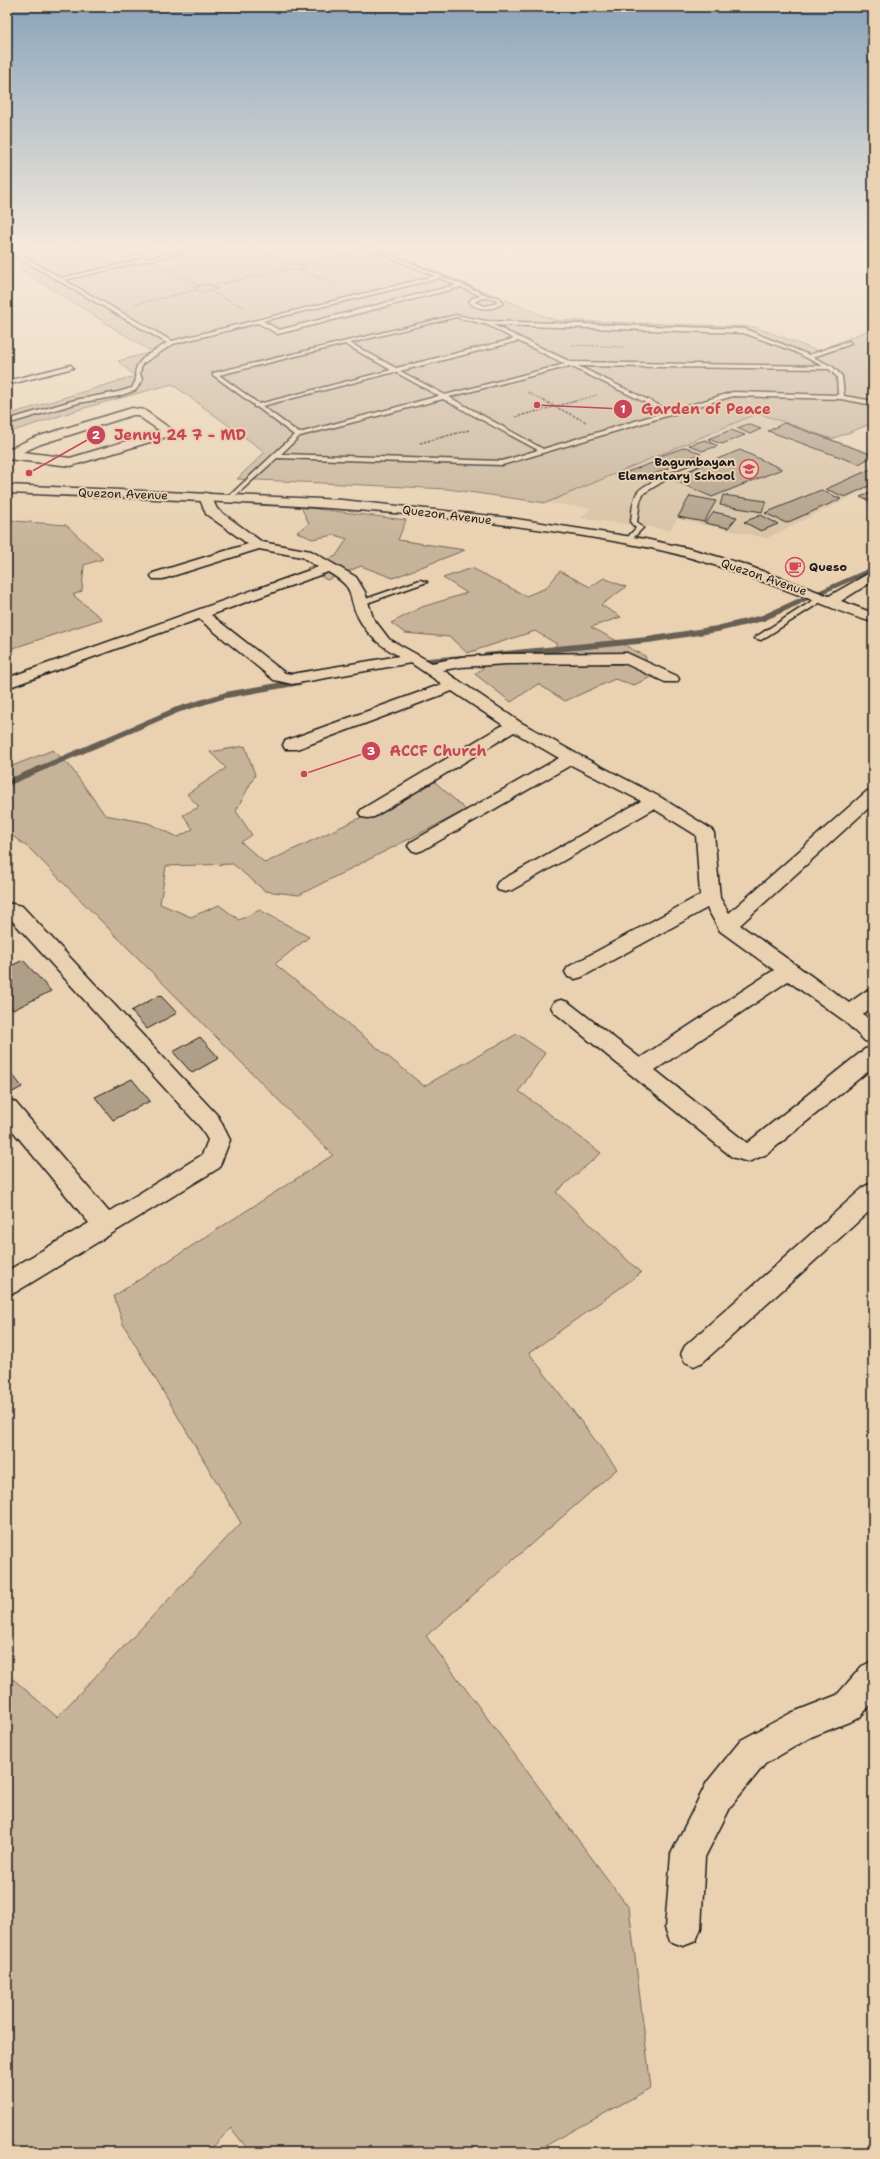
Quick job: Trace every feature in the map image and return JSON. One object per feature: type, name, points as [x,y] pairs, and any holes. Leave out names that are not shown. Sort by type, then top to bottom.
[{"type":"street","points":[[132,411],[140,412],[169,432],[72,462],[8,455],[37,441],[132,411]]},
{"type":"street","name":"Quezon Avenue","points":[[7,489],[342,504],[423,512],[628,540],[691,553],[738,567],[827,599],[873,618]]},
{"type":"street","points":[[205,497],[211,511],[258,545],[306,554],[327,568],[351,580],[358,592],[366,618],[384,642],[414,658],[514,725],[571,758],[654,801],[705,833],[710,898],[727,926],[849,1014],[873,1035]]},
{"type":"street","points":[[158,576],[258,545]]},
{"type":"street","points":[[7,683],[327,568]]},
{"type":"street","points":[[827,599],[873,575]]},
{"type":"street","points":[[200,614],[280,677],[292,679],[414,658]]},
{"type":"street","points":[[429,668],[461,662],[506,659],[627,658],[671,679]]},
{"type":"street","points":[[292,745],[453,685]]},
{"type":"street","points":[[368,813],[514,725]]},
{"type":"street","points":[[417,846],[571,758]]},
{"type":"street","points":[[727,926],[873,796]]},
{"type":"street","points":[[505,886],[654,801]]},
{"type":"street","points":[[575,972],[710,898]]},
{"type":"street","points":[[7,909],[15,911],[210,1122],[220,1140],[211,1161],[106,1226],[7,1284]]},
{"type":"street","points":[[639,1068],[788,971]]},
{"type":"street","points":[[849,1014],[873,996]]},
{"type":"street","points":[[561,1007],[639,1068],[740,1151],[748,1153],[759,1148],[873,1055]]},
{"type":"street","points":[[7,1108],[106,1226]]},
{"type":"street","points":[[694,1354],[873,1193]]},
{"type":"street","points":[[683,1928],[688,1854],[719,1794],[753,1752],[802,1724],[848,1707],[873,1677]]},
{"type":"lane","points":[[7,422],[77,401],[119,394],[134,389],[139,380],[137,373],[140,363],[168,345]]},
{"type":"lane","points":[[298,435],[256,406],[215,374],[333,345]]},
{"type":"lane","points":[[349,345],[543,451]]},
{"type":"lane","points":[[256,406],[495,345]]},
{"type":"lane","points":[[530,345],[673,414]]},
{"type":"lane","points":[[778,345],[831,368],[840,377],[841,397]]},
{"type":"lane","points":[[808,357],[844,345]]},
{"type":"lane","points":[[230,498],[298,435],[570,364],[831,368]]},
{"type":"lane","points":[[7,383],[71,367]]},
{"type":"lane","points":[[275,456],[502,463],[673,414],[733,394],[841,397],[873,403]]},
{"type":"lane","points":[[628,540],[640,528],[634,523],[633,518],[640,492],[665,478],[695,466]]},
{"type":"lane","points":[[361,602],[424,582]]},
{"type":"lane","points":[[758,638],[827,599]]},
{"type":"path","points":[[505,381],[608,432]]},
{"type":"path","points":[[417,444],[620,388]]},
{"type":"shaded area","points":[[140,345],[802,345],[818,351],[833,345],[873,345],[873,423],[832,439],[758,413],[546,503],[448,489],[237,479],[265,452],[172,384],[84,408],[7,433],[7,415],[135,376],[118,361],[152,352]]},
{"type":"shaded area","name":"Bagumbayan Elementary School","points":[[758,413],[873,453],[873,486],[767,538],[677,519],[670,530],[581,518],[590,508],[546,503]]},
{"type":"shaded area","points":[[301,507],[406,520],[398,540],[465,550],[393,578],[361,566],[327,580],[307,568],[336,556],[347,539],[335,535],[312,539],[297,532],[309,524]]},
{"type":"shaded area","points":[[7,516],[15,521],[66,525],[103,559],[84,565],[82,591],[73,595],[102,619],[7,650]]},
{"type":"shaded area","points":[[472,568],[526,596],[546,588],[560,571],[590,587],[604,578],[626,587],[601,605],[621,617],[591,627],[645,656],[651,677],[634,685],[615,679],[565,701],[538,684],[511,702],[475,674],[492,661],[546,654],[557,644],[535,631],[467,653],[450,637],[405,633],[391,623],[422,607],[467,593],[443,578]]},
{"type":"shaded area","points":[[245,746],[255,775],[236,811],[252,835],[241,842],[265,863],[435,782],[466,810],[299,895],[265,891],[233,864],[166,866],[160,904],[191,917],[219,905],[239,920],[260,910],[309,937],[275,964],[424,1086],[517,1034],[545,1053],[519,1091],[601,1153],[556,1192],[641,1273],[529,1353],[617,1469],[426,1636],[629,1908],[651,2088],[534,2152],[250,2152],[231,2128],[208,2152],[7,2152],[7,1682],[13,1679],[57,1717],[241,1523],[123,1324],[114,1296],[333,1155],[29,848],[7,832],[7,768],[53,750],[69,765],[105,815],[148,823],[178,837],[193,829],[183,815],[199,807],[187,794],[226,768],[210,752]]},
{"type":"building","points":[[784,423],[873,456],[859,464],[768,431]]},
{"type":"building","points":[[748,424],[761,429],[750,434],[737,428]]},
{"type":"building","points":[[731,430],[745,435],[722,444],[708,439]]},
{"type":"building","points":[[705,440],[718,446],[702,451],[689,445]]},
{"type":"building","points":[[686,447],[701,454],[672,464],[657,457]]},
{"type":"building","points":[[740,450],[782,469],[712,497],[669,478]]},
{"type":"building","points":[[655,462],[669,468],[638,480],[624,473]]},
{"type":"building","points":[[871,469],[873,470],[873,484],[845,497],[826,489]]},
{"type":"building","points":[[821,490],[841,499],[786,523],[765,513]]},
{"type":"building","points":[[873,491],[873,503],[860,497]]},
{"type":"building","points":[[723,495],[766,501],[762,512],[720,505]]},
{"type":"building","points":[[690,496],[716,501],[704,522],[678,517]]},
{"type":"building","points":[[714,512],[737,517],[728,528],[705,523]]},
{"type":"building","points":[[761,515],[778,524],[761,531],[744,522]]},
{"type":"building","points":[[23,960],[51,991],[13,1010],[7,1002],[7,968]]},
{"type":"building","points":[[160,995],[177,1013],[147,1029],[131,1011]]},
{"type":"building","points":[[200,1037],[219,1058],[192,1073],[173,1052]]},
{"type":"building","points":[[7,1067],[22,1087],[7,1095]]},
{"type":"building","points":[[132,1079],[150,1101],[113,1120],[95,1097]]},
{"type":"waterway","points":[[796,603],[873,569]]},
{"type":"waterway","points":[[485,656],[648,640],[717,629],[763,618],[798,602]]},
{"type":"waterway","points":[[418,662],[462,658]]},
{"type":"waterway","points":[[7,783],[177,710],[226,695],[300,682]]},
{"type":"place","name":"Garden of Peace","points":[[537,405]]},
{"type":"place","name":"Bagumbayan Elementary School","points":[[749,469]]},
{"type":"place","name":"Jenny 24 7 - MD","points":[[29,473]]},
{"type":"place","name":"Queso","points":[[795,567]]},
{"type":"place","name":"ACCF Church","points":[[304,774]]}]
